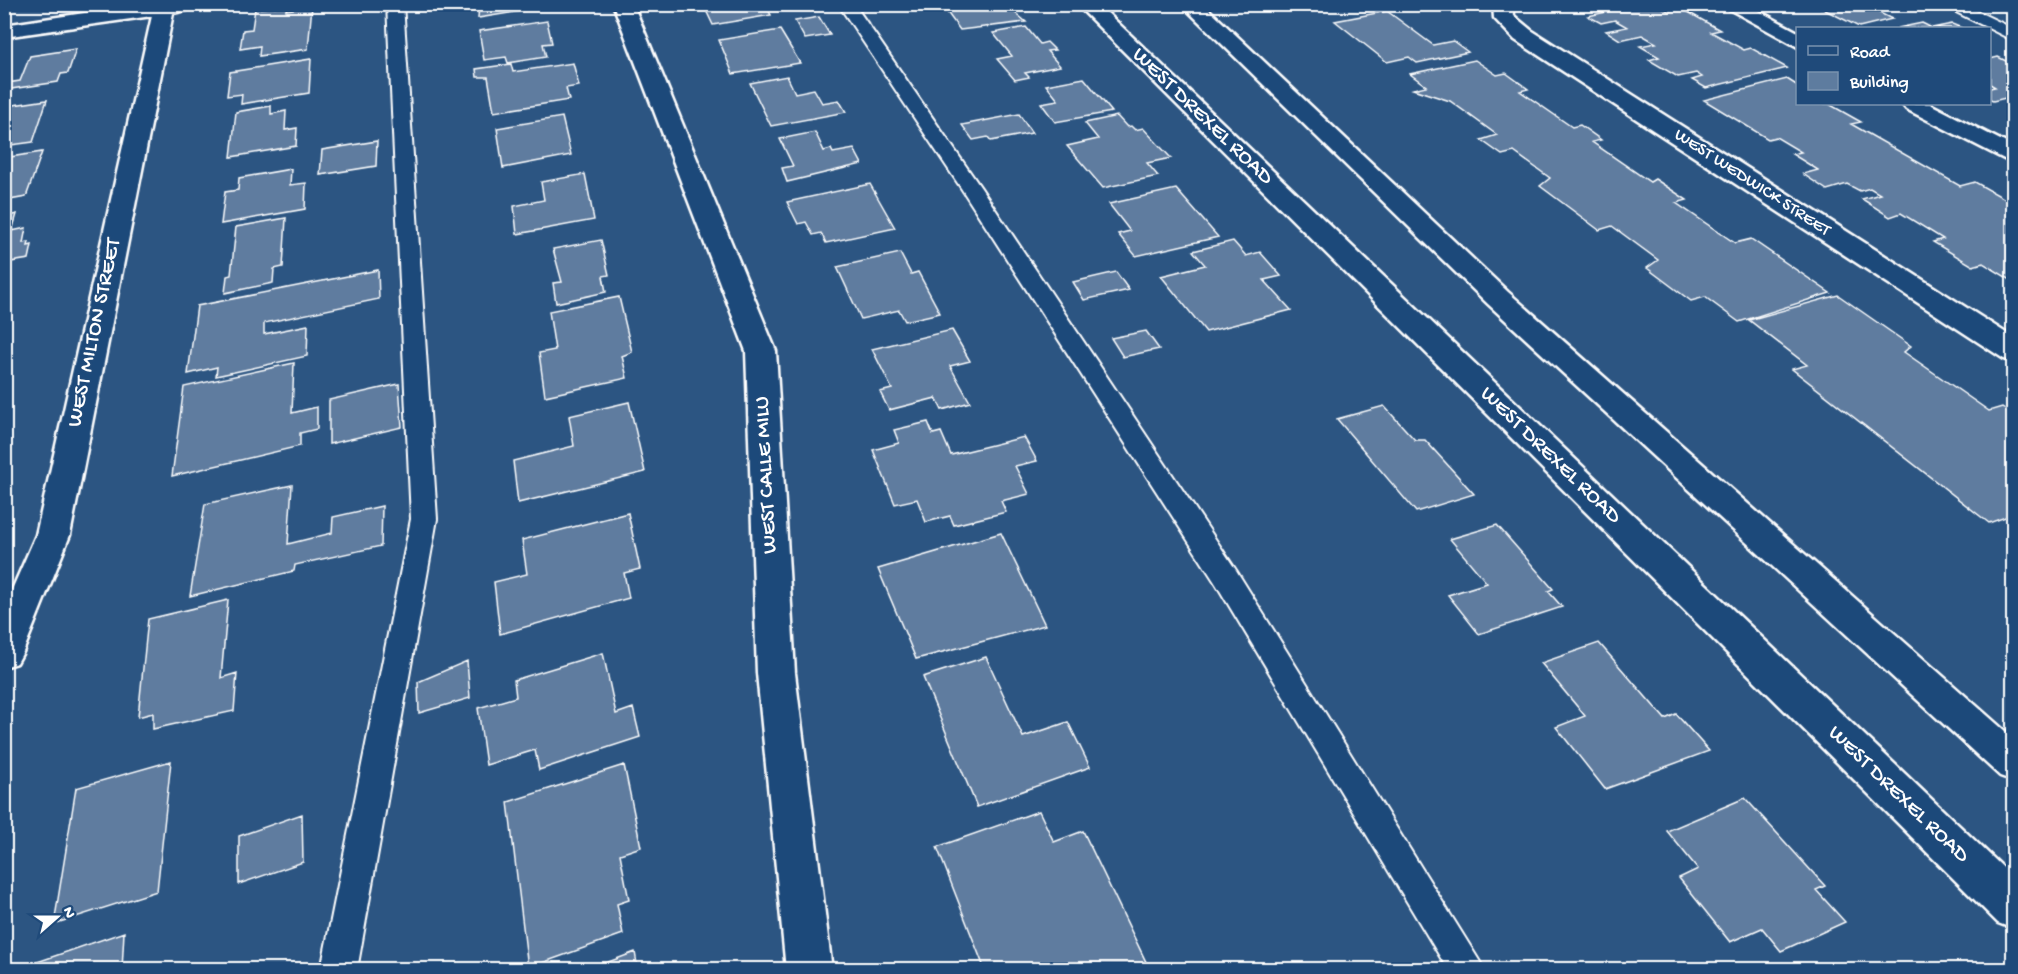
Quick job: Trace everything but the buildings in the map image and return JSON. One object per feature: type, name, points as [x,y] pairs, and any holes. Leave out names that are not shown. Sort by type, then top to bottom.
[{"type":"street","name":"WEST CALLE MILU","points":[[623,4],[761,351],[776,673],[809,969]]},
{"type":"street","name":"WEST DREXEL ROAD","points":[[1086,4],[2013,908]]},
{"type":"street","points":[[1191,4],[1498,298],[2013,764]]},
{"type":"street","points":[[1730,4],[1796,40]]},
{"type":"street","name":"WEST WEDWICK STREET","points":[[1501,5],[1504,18],[1524,35],[2013,352]]},
{"type":"street","points":[[4,31],[175,6]]},
{"type":"street","name":"WEST MILTON STREET","points":[[4,652],[53,535],[175,6]]},
{"type":"street","points":[[1916,105],[2013,157]]},
{"type":"lane","points":[[339,969],[424,519],[395,4]]},
{"type":"lane","points":[[846,4],[971,188],[1226,577],[1468,969]]},
{"type":"lane","points":[[1948,4],[2013,36]]}]
